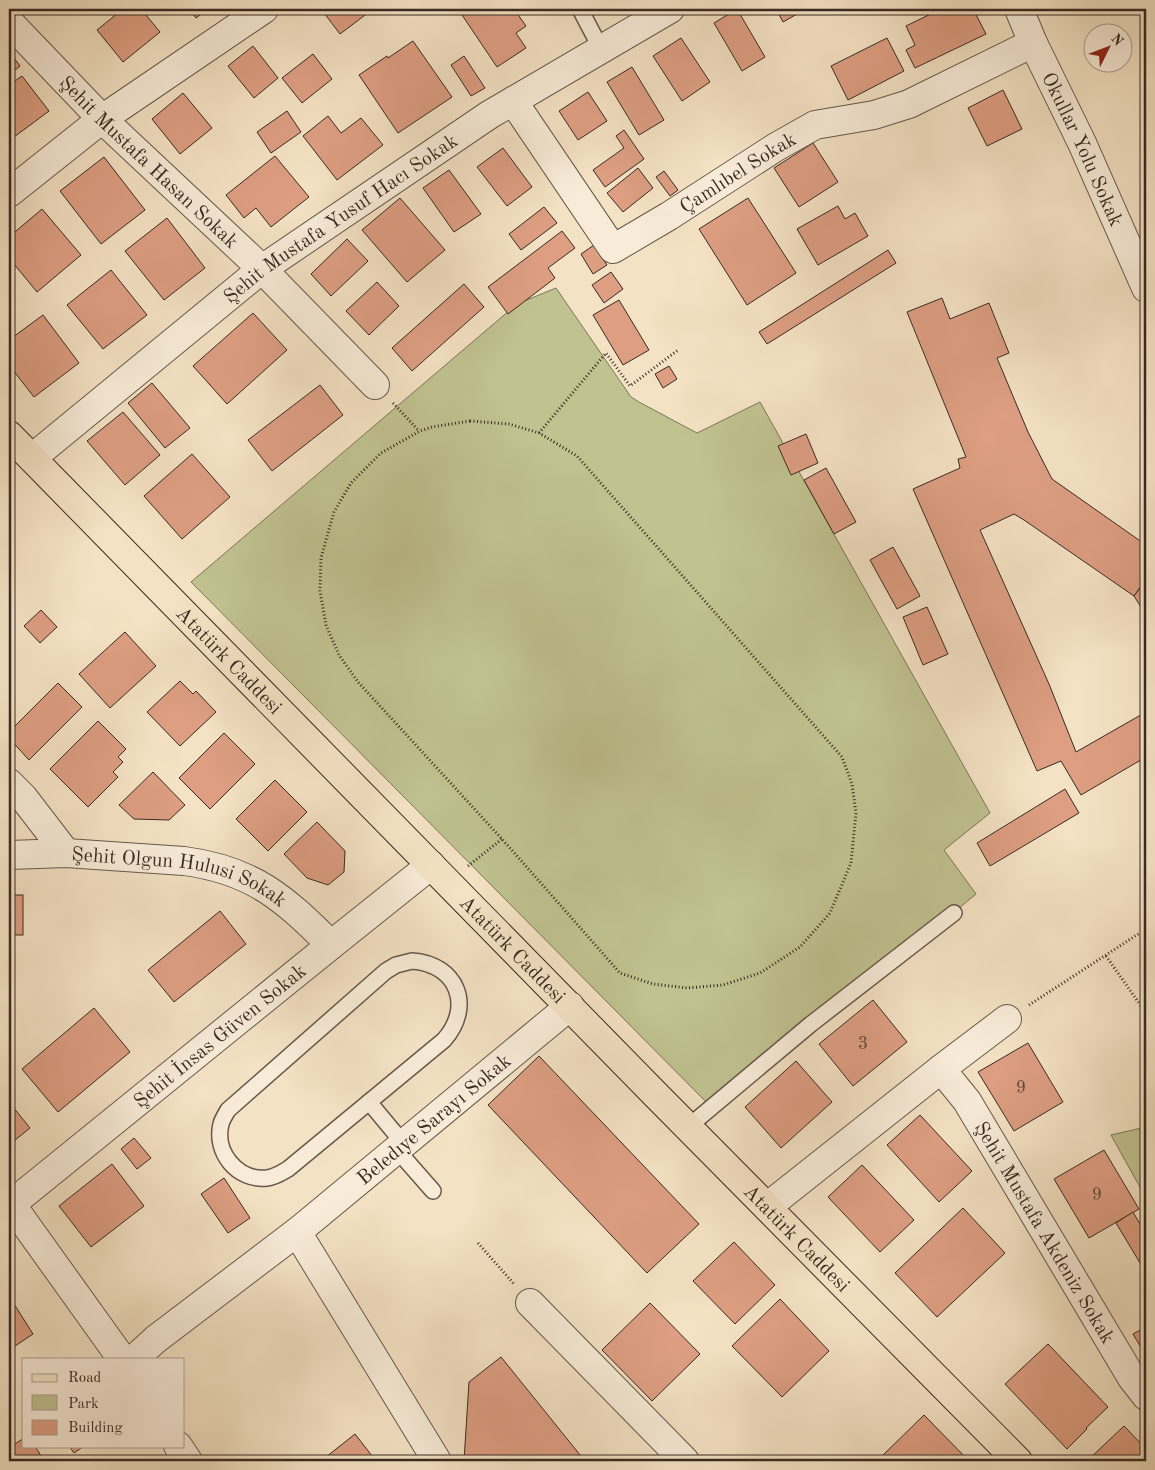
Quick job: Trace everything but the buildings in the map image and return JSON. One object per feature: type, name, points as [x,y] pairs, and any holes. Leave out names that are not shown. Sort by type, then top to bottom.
[{"type":"main road","name":"Atatürk Caddesi","points":[[9,435],[766,1207],[1018,1461]]},
{"type":"street","points":[[9,193],[102,119],[264,9]]},
{"type":"street","name":"Şehit Mustafa Yusuf Hacı Sokak","points":[[32,458],[262,269],[489,115],[670,9]]},
{"type":"street","name":"Okullar Yolu Sokak","points":[[1019,9],[1033,43],[1082,143],[1146,288]]},
{"type":"street","name":"Şehit Mustafa Hasan Sokak","points":[[9,22],[102,119],[262,269],[375,385]]},
{"type":"street","name":"Çamlıbel Sokak","points":[[513,101],[613,249],[776,147],[815,126],[874,115],[909,104],[1033,43]]},
{"type":"street","points":[[9,783],[23,797],[66,853]]},
{"type":"street","name":"Şehit Olgun Hulusi Sokak","points":[[9,855],[66,853],[184,860],[204,863],[246,877],[276,895],[331,945]]},
{"type":"street","name":"Şehit İnsas Güven Sokak","points":[[10,1205],[331,945],[439,874]]},
{"type":"street","name":"Beledıye Sarayı Sokak","points":[[135,1358],[156,1339],[297,1232],[570,1006]]},
{"type":"street","points":[[766,1207],[1007,1019]]},
{"type":"street","name":"Şehit Mustafa Akdeniz Sokak","points":[[941,1069],[967,1102],[1132,1378],[1146,1396]]},
{"type":"street","points":[[10,1205],[121,1358]]},
{"type":"street","points":[[297,1232],[437,1461]]},
{"type":"street","points":[[530,1303],[685,1461]]},
{"type":"street","points":[[179,1448],[188,1461]]},
{"type":"lane","points":[[580,9],[602,49]]},
{"type":"lane","points":[[688,1127],[811,1024],[954,913]]},
{"type":"lane","points":[[404,962],[431,964],[446,974],[456,989],[460,1004],[458,1019],[444,1040],[370,1102],[288,1169],[278,1175],[259,1178],[241,1172],[229,1162],[222,1148],[220,1138],[221,1123],[228,1110],[245,1094],[396,964],[404,962]]},
{"type":"lane","points":[[370,1102],[400,1147],[433,1190]]},
{"type":"path","points":[[539,433],[606,354],[630,386],[678,350]]},
{"type":"path","points":[[375,385],[420,431]]},
{"type":"path","points":[[470,421],[509,424],[539,433],[577,456],[842,757],[852,784],[856,813],[851,863],[830,913],[800,947],[760,973],[723,985],[687,988],[653,984],[620,973],[502,839],[358,682],[339,654],[326,625],[320,591],[321,558],[334,512],[351,483],[381,452],[420,431],[432,427],[470,421]]},
{"type":"path","points":[[439,874],[502,839]]},
{"type":"path","points":[[1007,1019],[1146,929]]},
{"type":"path","points":[[1106,956],[1146,1013]]},
{"type":"path","points":[[478,1243],[530,1303]]},
{"type":"green space","points":[[556,288],[631,397],[639,402],[697,433],[760,402],[990,813],[944,850],[976,894],[715,1111],[191,582],[517,304]]},
{"type":"green space","points":[[1146,1127],[1146,1198],[1111,1135]]}]
